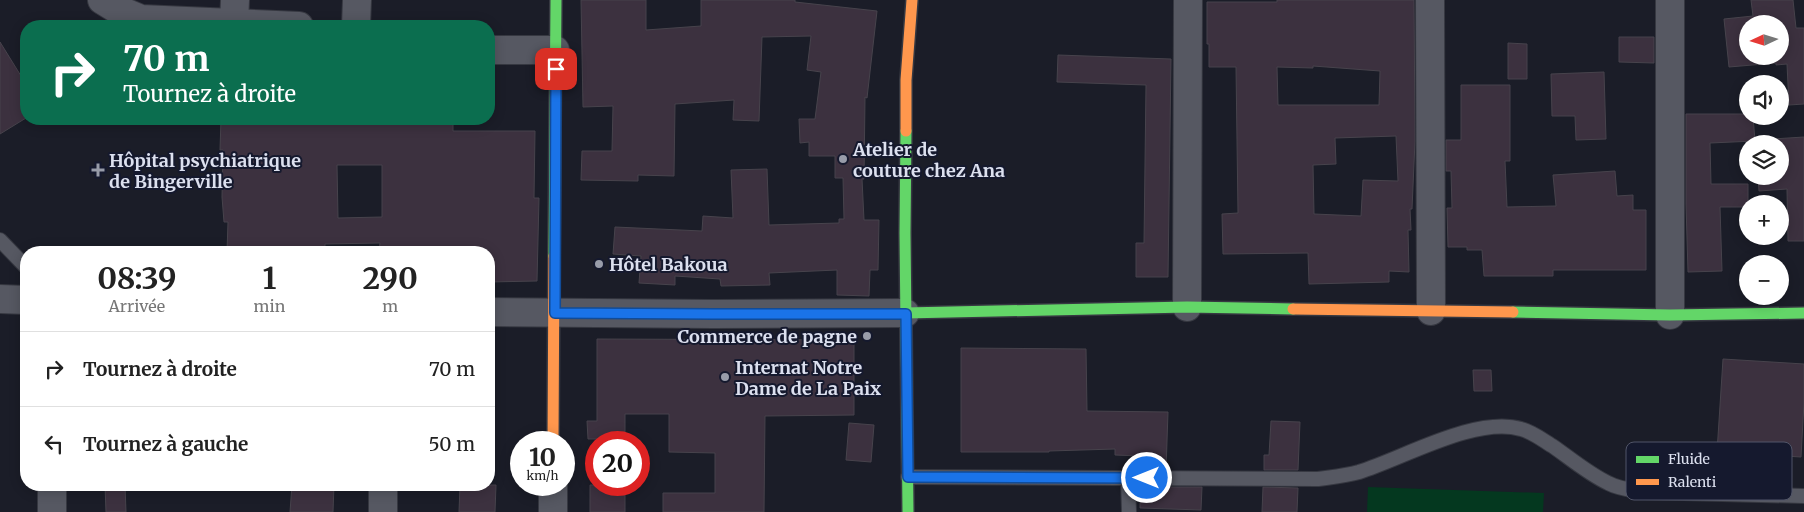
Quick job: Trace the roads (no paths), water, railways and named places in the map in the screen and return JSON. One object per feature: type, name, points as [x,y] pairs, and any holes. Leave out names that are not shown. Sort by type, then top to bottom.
[{"type":"street","points":[[102,0],[141,19],[235,11],[273,20]]},
{"type":"street","points":[[356,0],[356,20]]},
{"type":"street","points":[[554,431],[556,0]]},
{"type":"street","points":[[908,512],[906,80],[912,0]]},
{"type":"street","points":[[1187,307],[1188,0]]},
{"type":"street","points":[[1430,0],[1431,311]]},
{"type":"street","points":[[1670,0],[1670,315]]},
{"type":"street","points":[[495,50],[556,50]]},
{"type":"street","points":[[0,299],[20,300]]},
{"type":"street","points":[[495,312],[906,314],[1187,307],[1670,315],[1804,313]]},
{"type":"street","points":[[52,491],[52,512]]},
{"type":"street","points":[[382,491],[383,512]]},
{"type":"street","points":[[553,496],[553,512]]},
{"type":"lane","points":[[0,240],[20,261]]},
{"type":"lane","points":[[908,477],[1318,479],[1338,477],[1360,471],[1465,432],[1485,427],[1502,426],[1522,429],[1538,436],[1608,484],[1626,490]]},
{"type":"lane","points":[[1128,478],[1129,512]]},
{"type":"place","name":"Atelier de couture chez Ana","points":[[843,159]]},
{"type":"place","name":"Hôpital psychiatrique de Bingerville","points":[[98,170]]},
{"type":"place","name":"Hôtel Bakoua","points":[[599,264]]},
{"type":"place","name":"Commerce de pagne","points":[[867,336]]},
{"type":"place","name":"Internat Notre Dame de La Paix","points":[[725,377]]}]
